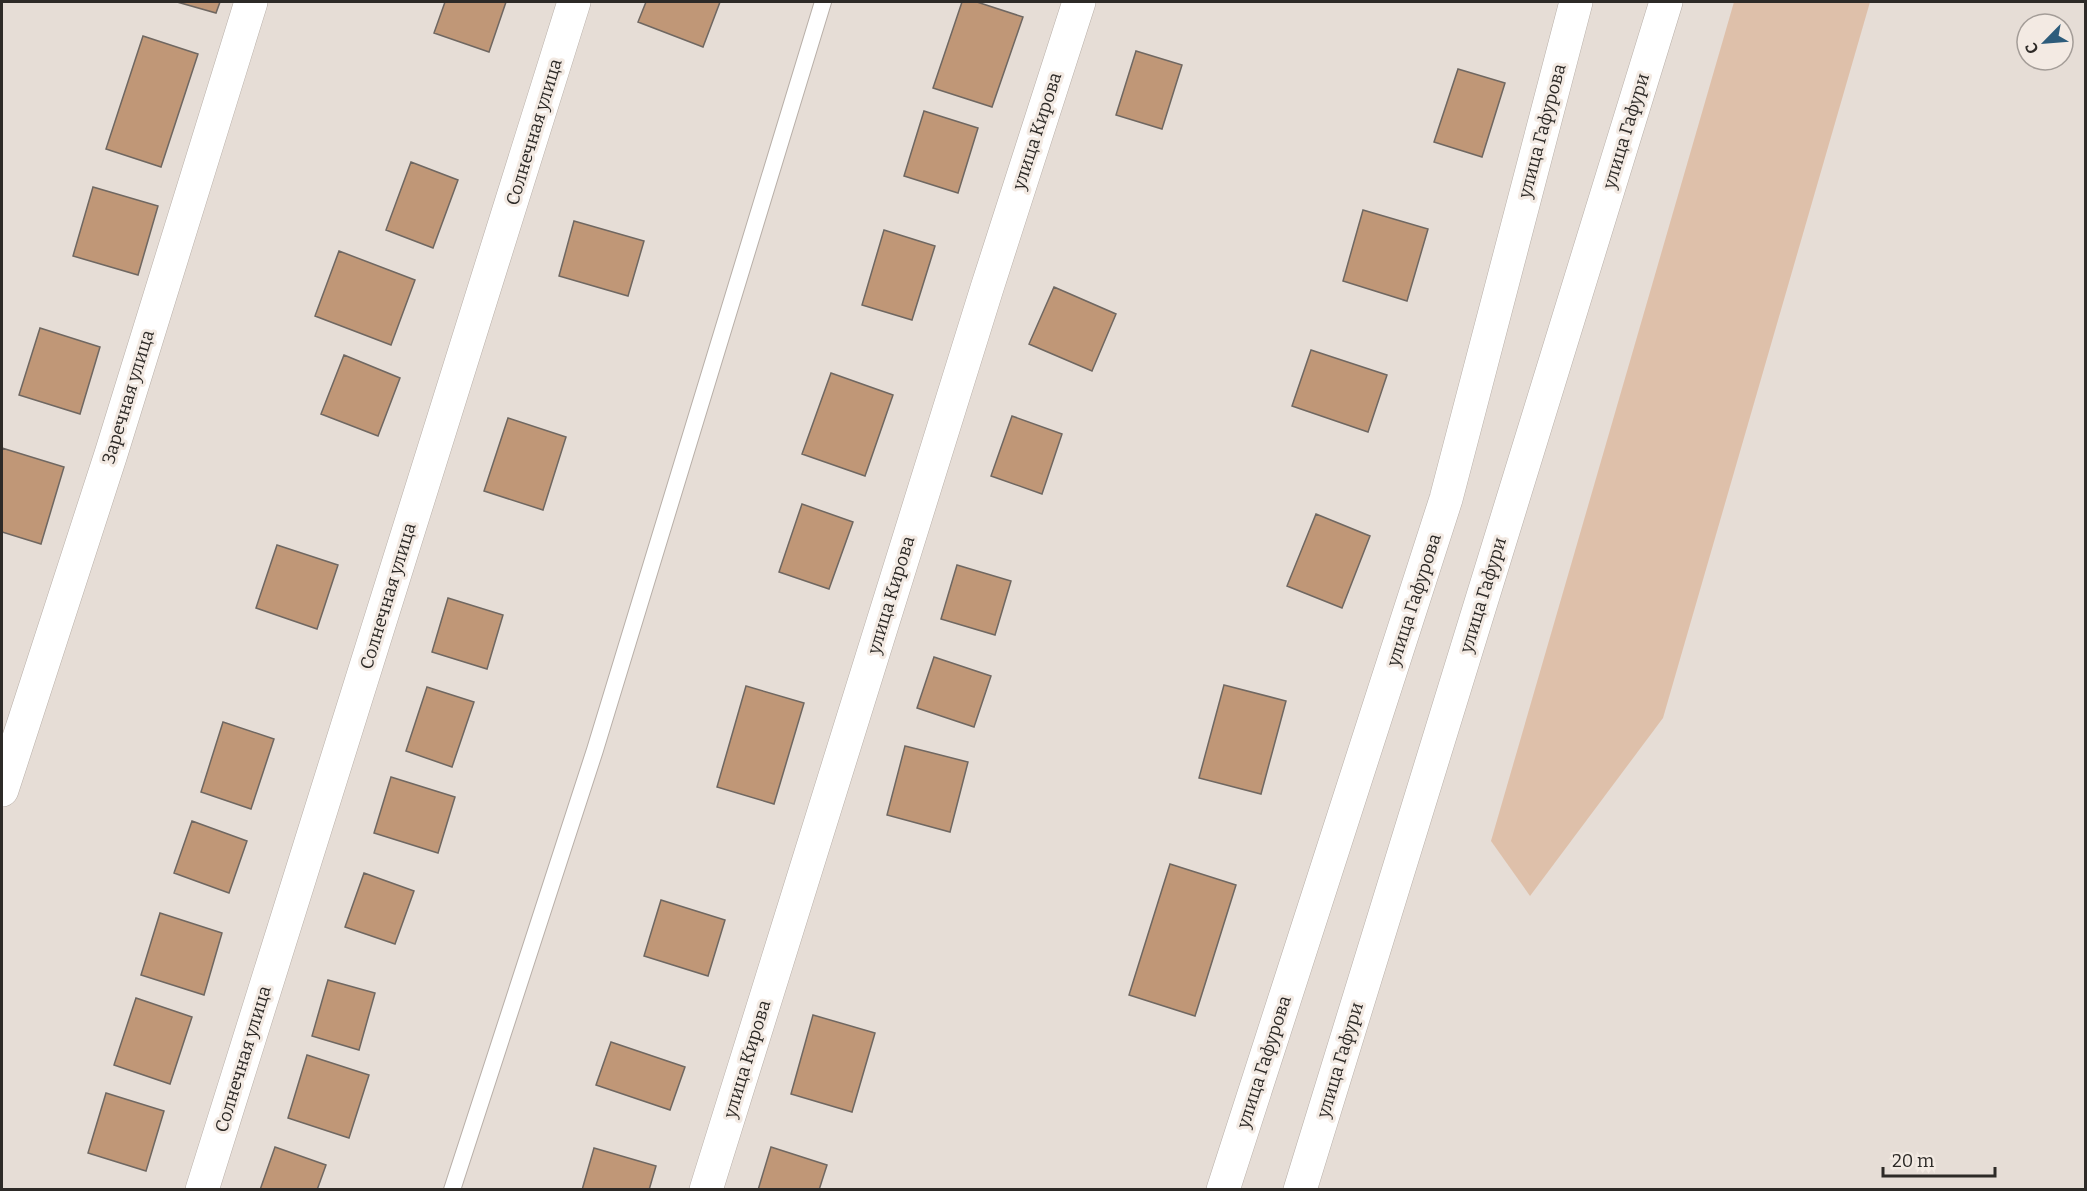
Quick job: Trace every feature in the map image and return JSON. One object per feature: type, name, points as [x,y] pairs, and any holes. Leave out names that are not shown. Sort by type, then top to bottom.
[{"type":"street","name":"Заречная улица","points":[[2,790],[111,454],[251,2]]},
{"type":"street","name":"Солнечная улица","points":[[202,1190],[574,2]]},
{"type":"street","name":"улица Кирова","points":[[706,1190],[983,299],[1079,2]]},
{"type":"street","name":"улица Гафурова","points":[[1223,1190],[1446,499],[1576,2]]},
{"type":"street","name":"улица Гафури","points":[[1300,1190],[1666,2]]},
{"type":"lane","points":[[452,1190],[595,750],[823,2]]},
{"type":"shaded area","points":[[1734,2],[1870,2],[1663,718],[1530,896],[1491,841]]},
{"type":"building","points":[[177,2],[220,2],[216,13]]},
{"type":"building","points":[[445,2],[506,2],[489,52],[434,33]]},
{"type":"building","points":[[646,2],[720,2],[703,47],[638,22]]},
{"type":"building","points":[[962,2],[977,2],[1023,17],[992,107],[933,88]]},
{"type":"building","points":[[143,36],[198,54],[161,167],[106,149]]},
{"type":"building","points":[[1136,51],[1182,65],[1162,129],[1116,115]]},
{"type":"building","points":[[1458,69],[1505,83],[1482,157],[1434,142]]},
{"type":"building","points":[[924,111],[978,128],[958,193],[904,176]]},
{"type":"building","points":[[411,162],[458,180],[433,248],[386,230]]},
{"type":"building","points":[[93,187],[158,206],[138,275],[73,256]]},
{"type":"building","points":[[1363,210],[1428,229],[1407,301],[1343,281]]},
{"type":"building","points":[[574,221],[644,241],[628,296],[559,276]]},
{"type":"building","points":[[884,230],[935,246],[912,320],[862,305]]},
{"type":"building","points":[[339,251],[415,280],[391,345],[315,316]]},
{"type":"building","points":[[1054,287],[1116,314],[1092,371],[1029,344]]},
{"type":"building","points":[[40,328],[100,347],[80,414],[19,395]]},
{"type":"building","points":[[1311,350],[1387,375],[1368,432],[1292,406]]},
{"type":"building","points":[[344,355],[400,378],[378,436],[321,414]]},
{"type":"building","points":[[831,373],[893,395],[865,476],[802,454]]},
{"type":"building","points":[[1012,416],[1062,434],[1042,494],[991,476]]},
{"type":"building","points":[[508,418],[566,437],[543,510],[484,491]]},
{"type":"building","points":[[2,448],[64,467],[41,544],[2,532]]},
{"type":"building","points":[[802,504],[853,522],[829,589],[779,572]]},
{"type":"building","points":[[1316,514],[1370,536],[1342,608],[1287,586]]},
{"type":"building","points":[[277,545],[338,565],[317,629],[256,608]]},
{"type":"building","points":[[957,565],[1011,581],[995,635],[941,619]]},
{"type":"building","points":[[448,598],[503,615],[487,669],[432,652]]},
{"type":"building","points":[[934,657],[991,676],[974,727],[917,708]]},
{"type":"building","points":[[1224,685],[1286,701],[1261,794],[1199,778]]},
{"type":"building","points":[[746,686],[804,703],[774,804],[717,787]]},
{"type":"building","points":[[427,687],[474,702],[452,767],[406,751]]},
{"type":"building","points":[[223,722],[274,739],[251,809],[201,792]]},
{"type":"building","points":[[905,746],[968,762],[950,832],[887,815]]},
{"type":"building","points":[[391,777],[455,797],[438,853],[374,833]]},
{"type":"building","points":[[192,821],[247,841],[229,893],[174,873]]},
{"type":"building","points":[[1170,864],[1236,885],[1195,1016],[1129,995]]},
{"type":"building","points":[[364,873],[414,891],[395,944],[345,927]]},
{"type":"building","points":[[661,900],[725,920],[708,976],[644,956]]},
{"type":"building","points":[[160,913],[222,933],[204,995],[141,975]]},
{"type":"building","points":[[328,980],[375,993],[359,1050],[312,1036]]},
{"type":"building","points":[[136,998],[192,1017],[170,1084],[114,1065]]},
{"type":"building","points":[[813,1015],[875,1033],[852,1112],[791,1094]]},
{"type":"building","points":[[611,1042],[685,1067],[670,1110],[596,1085]]},
{"type":"building","points":[[307,1055],[369,1075],[349,1138],[288,1118]]},
{"type":"building","points":[[106,1093],[164,1111],[146,1171],[88,1153]]},
{"type":"building","points":[[275,1147],[326,1165],[317,1190],[260,1190]]},
{"type":"building","points":[[771,1147],[827,1165],[819,1190],[758,1190]]},
{"type":"building","points":[[594,1148],[656,1166],[649,1190],[582,1190]]}]
